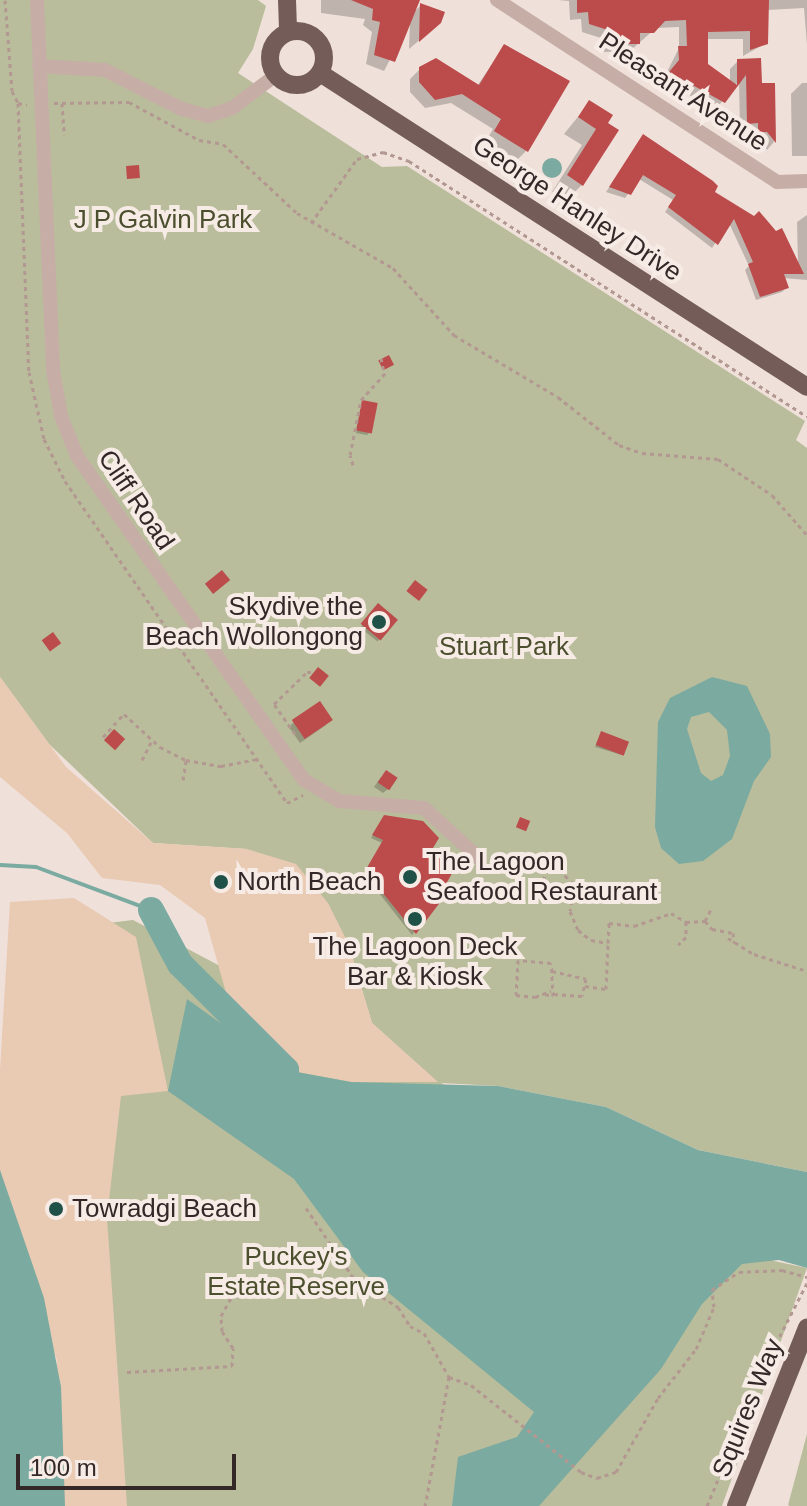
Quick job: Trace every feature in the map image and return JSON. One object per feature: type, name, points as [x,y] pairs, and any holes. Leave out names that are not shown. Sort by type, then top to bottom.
[{"type":"main road","points":[[287,0],[288,32],[271,51],[276,75],[299,85],[320,73],[325,57],[319,41],[305,32],[288,32]]},
{"type":"main road","name":"George Hanley Drive","points":[[320,73],[807,387]]},
{"type":"main road","name":"Squires Way","points":[[736,1506],[807,1328]]},
{"type":"street","name":"Cliff Road","points":[[37,0],[53,370],[61,416],[77,456],[304,780],[339,801],[424,808],[480,859]]},
{"type":"street","name":"Pleasant Avenue","points":[[497,0],[777,182],[807,181]]},
{"type":"street","points":[[39,66],[105,70],[182,109],[208,116],[232,108],[276,75]]},
{"type":"path","points":[[5,0],[12,91],[18,103],[29,372],[44,439],[65,481],[287,803],[308,796]]},
{"type":"path","points":[[18,103],[129,102],[199,140],[223,144],[311,223],[374,253],[415,287],[454,335],[558,397],[619,445],[642,453],[718,459],[772,495],[807,535]]},
{"type":"path","points":[[62,103],[64,135]]},
{"type":"path","points":[[311,223],[357,159],[383,152],[409,161],[807,417]]},
{"type":"path","points":[[353,465],[350,455],[361,400],[386,371],[377,360],[381,358]]},
{"type":"path","points":[[295,734],[274,704],[314,672]]},
{"type":"path","points":[[103,737],[124,714],[152,741],[186,760],[221,766],[258,759]]},
{"type":"path","points":[[142,760],[152,741]]},
{"type":"path","points":[[183,780],[186,760]]},
{"type":"path","points":[[543,880],[547,872],[559,870],[566,876],[575,885],[570,911],[578,930],[591,940],[608,943]]},
{"type":"path","points":[[705,921],[712,907]]},
{"type":"path","points":[[585,986],[606,989],[609,923],[634,926],[671,913],[686,922],[705,921]]},
{"type":"path","points":[[705,921],[712,929],[733,933],[734,943]]},
{"type":"path","points":[[678,945],[686,937],[686,922]]},
{"type":"path","points":[[728,938],[807,971]]},
{"type":"path","points":[[552,971],[585,976],[585,986],[578,997],[552,992],[516,995],[517,962],[548,962],[552,971],[552,992]]},
{"type":"path","points":[[306,1208],[355,1280],[398,1307],[410,1326],[424,1333],[449,1377],[425,1506]]},
{"type":"path","points":[[449,1377],[471,1385],[581,1472],[597,1478],[616,1472],[658,1398],[696,1349],[714,1307],[712,1290],[739,1272],[782,1270],[807,1280],[765,1365],[707,1506]]},
{"type":"path","points":[[127,1372],[232,1366],[235,1358],[221,1316],[232,1296],[265,1282],[281,1282],[313,1296],[337,1297],[355,1280]]},
{"type":"green space","points":[[0,0],[258,0],[266,6],[253,49],[238,73],[382,167],[407,166],[805,421],[796,440],[807,448],[807,1172],[698,1150],[606,1107],[498,1086],[441,1083],[774,1261],[807,1268],[722,1506],[99,1506],[35,932],[133,920],[434,1079],[372,1023],[348,943],[247,849],[153,843],[49,744],[0,677]]},
{"type":"green space","points":[[807,1434],[807,1506],[790,1506],[788,1505]]},
{"type":"sand","name":"North Beach","points":[[0,677],[66,767],[153,843],[247,849],[296,864],[328,903],[348,943],[372,1023],[438,1082],[351,1082],[286,1070],[237,1032],[205,918],[160,885],[102,878],[67,833],[0,777]]},
{"type":"sand","name":"Towradgi Beach","points":[[74,898],[136,937],[168,1091],[121,1096],[107,1218],[127,1506],[53,1506],[57,1360],[0,1200],[0,1070],[10,902]]},
{"type":"water","points":[[552,158],[559,161],[562,168],[559,175],[552,178],[545,175],[542,168],[545,161]]},
{"type":"water","points":[[712,677],[747,686],[770,734],[771,757],[754,781],[732,839],[703,861],[679,864],[661,848],[655,827],[658,722],[670,698]],"holes":[[[709,712],[727,730],[730,756],[723,775],[711,781],[701,773],[687,729],[691,717]]]},
{"type":"water","points":[[187,999],[286,1070],[351,1082],[498,1086],[606,1107],[698,1150],[807,1172],[807,1268],[779,1260],[742,1264],[702,1304],[661,1369],[539,1506],[452,1506],[458,1457],[517,1437],[534,1412],[363,1272],[294,1179],[168,1091]]},
{"type":"water","points":[[0,1170],[44,1298],[61,1387],[65,1506],[0,1506]]},
{"type":"building","points":[[351,0],[420,0],[395,62],[374,55],[380,22],[372,20],[373,9]]},
{"type":"building","points":[[577,0],[769,0],[768,44],[750,50],[750,31],[708,32],[708,64],[737,85],[737,59],[761,58],[762,83],[775,83],[776,143],[767,132],[758,132],[758,123],[747,124],[746,75],[725,103],[669,72],[679,60],[678,46],[687,46],[686,20],[665,21],[654,33],[640,33],[640,44],[611,44],[611,31],[589,24],[588,12],[577,13]]},
{"type":"building","points":[[420,3],[445,12],[441,23],[419,42]]},
{"type":"building","points":[[504,44],[570,81],[528,152],[494,131],[501,119],[462,94],[435,100],[419,82],[419,67],[436,58],[479,85]]},
{"type":"building","points":[[589,100],[613,115],[608,123],[619,130],[583,186],[567,175],[596,129],[578,117]]},
{"type":"building","points":[[643,134],[713,181],[718,186],[715,192],[754,216],[759,211],[776,231],[782,228],[804,274],[784,274],[789,288],[760,297],[748,264],[753,262],[734,219],[718,245],[668,207],[676,195],[643,175],[631,195],[609,187]]},
{"type":"building","points":[[139,165],[140,178],[127,179],[126,166]]},
{"type":"building","points":[[389,355],[394,365],[383,370],[378,360]]},
{"type":"building","points":[[362,400],[378,403],[372,433],[356,430]]},
{"type":"building","points":[[222,570],[230,580],[213,594],[205,584]]},
{"type":"building","points":[[415,580],[428,590],[419,601],[406,591]]},
{"type":"building","points":[[378,603],[398,620],[381,640],[361,624]]},
{"type":"building","points":[[53,632],[61,643],[50,652],[42,640]]},
{"type":"building","points":[[318,667],[329,676],[320,687],[309,678]]},
{"type":"building","points":[[320,701],[333,720],[305,739],[292,720]]},
{"type":"building","points":[[114,729],[125,739],[115,750],[104,740]]},
{"type":"building","points":[[601,731],[629,742],[624,756],[596,745]]},
{"type":"building","points":[[386,770],[398,778],[389,790],[378,782]]},
{"type":"building","name":"The Lagoon Seafood Restaurant","points":[[384,815],[423,821],[439,838],[433,848],[458,863],[446,884],[451,888],[416,934],[365,871],[383,840],[372,835]]},
{"type":"building","points":[[520,817],[530,821],[526,831],[516,827]]},
{"type":"waterway","points":[[0,865],[36,867],[151,910]]},
{"type":"waterway","points":[[151,910],[180,964],[286,1070],[274,1101]]},
{"type":"place","name":"Skydive the Beach Wollongong","points":[[379,622]]},
{"type":"place","name":"The Lagoon Seafood Restaurant","points":[[410,877]]},
{"type":"place","name":"North Beach","points":[[221,882]]},
{"type":"place","name":"The Lagoon Deck Bar & Kiosk","points":[[415,919]]},
{"type":"place","name":"Towradgi Beach","points":[[56,1209]]},
{"type":"park label","name":"J P Galvin Park","points":[[163,220]]},
{"type":"park label","name":"Stuart Park","points":[[504,647]]},
{"type":"park label","name":"Puckey's Estate Reserve","points":[[296,1272]]}]
